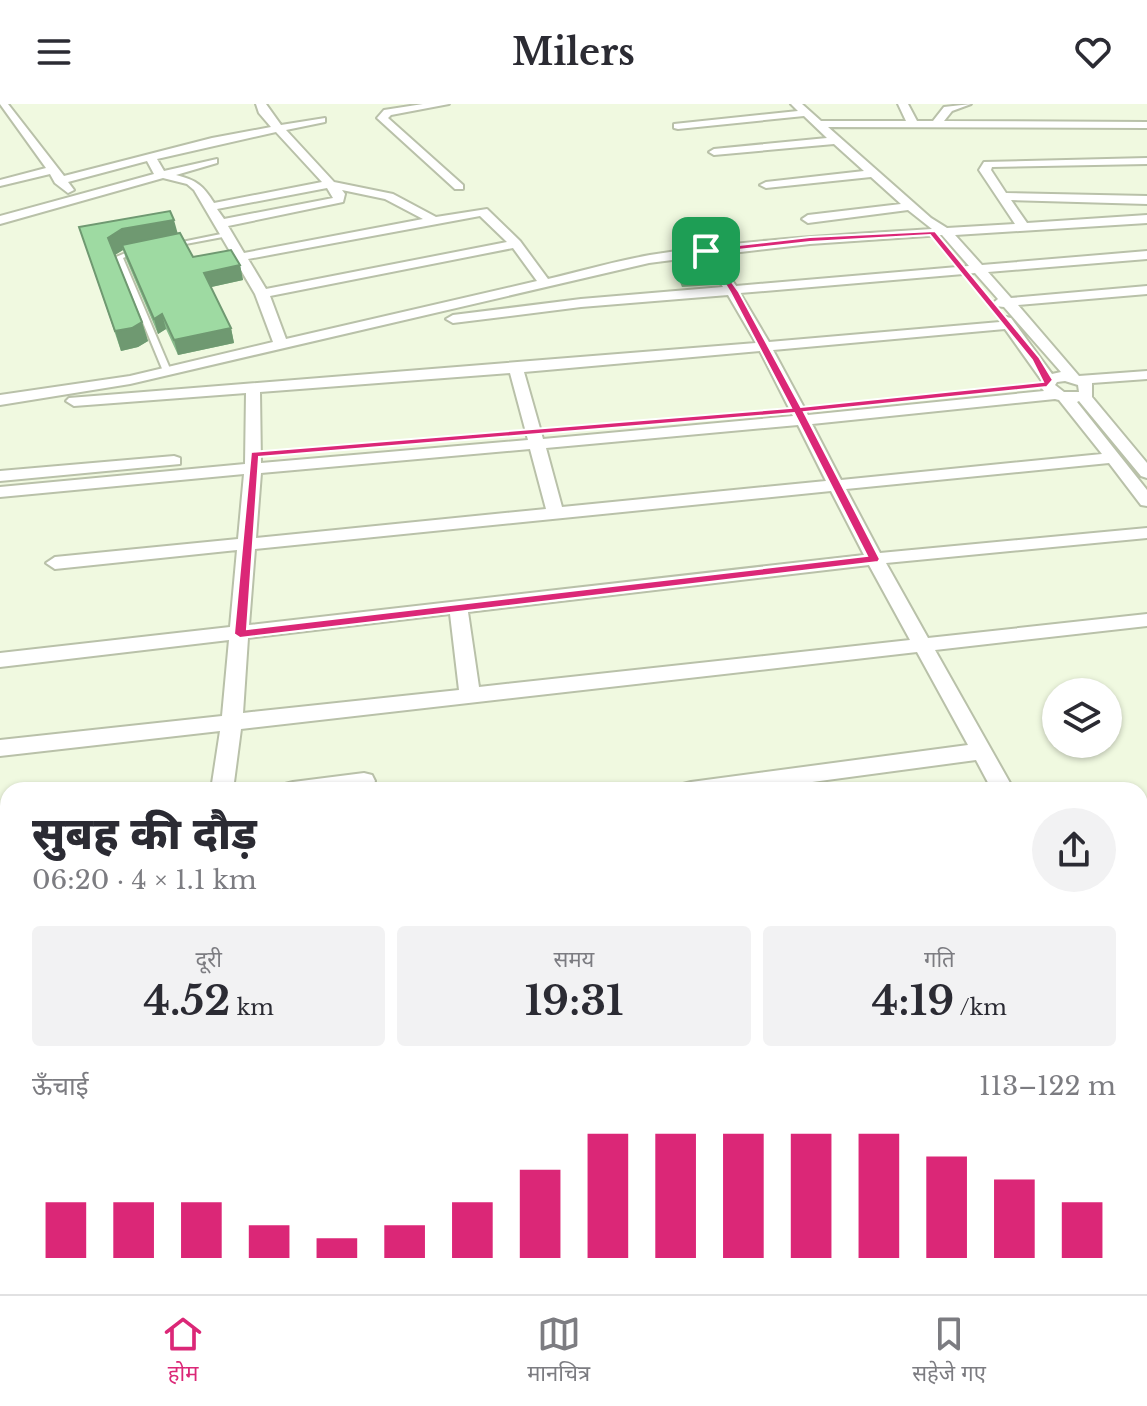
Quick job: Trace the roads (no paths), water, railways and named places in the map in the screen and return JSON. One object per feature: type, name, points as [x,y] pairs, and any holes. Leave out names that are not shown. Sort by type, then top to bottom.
[{"type":"street","points":[[3,104],[76,199]]},
{"type":"street","points":[[223,230],[339,200],[329,184],[264,113],[261,104]]},
{"type":"street","points":[[444,104],[388,112],[382,118],[459,187]]},
{"type":"street","points":[[796,104],[935,228],[999,303],[1081,386],[1147,473]]},
{"type":"street","points":[[903,104],[913,124]]},
{"type":"street","points":[[935,125],[948,109],[967,104],[983,125]]},
{"type":"street","points":[[678,126],[807,113]]},
{"type":"street","points":[[0,183],[56,176],[321,120]]},
{"type":"street","points":[[820,124],[1147,125]]},
{"type":"street","points":[[714,152],[837,140]]},
{"type":"street","points":[[150,157],[160,174],[196,185],[262,294],[281,345]]},
{"type":"street","points":[[0,220],[213,161]]},
{"type":"street","points":[[1022,225],[985,170],[988,164],[1147,161]]},
{"type":"street","points":[[766,185],[875,173]]},
{"type":"street","points":[[209,207],[329,184],[401,200],[433,220]]},
{"type":"street","points":[[1002,196],[1147,200]]},
{"type":"street","points":[[808,219],[911,206]]},
{"type":"street","points":[[240,257],[477,212],[487,213],[516,244],[544,282]]},
{"type":"street","points":[[0,400],[32,397],[167,371],[626,263],[706,251],[935,228],[1147,219]]},
{"type":"street","points":[[262,294],[516,244]]},
{"type":"street","points":[[706,251],[764,344],[874,559],[998,782]]},
{"type":"street","points":[[453,319],[581,303],[1147,255]]},
{"type":"street","points":[[999,303],[1147,290]]},
{"type":"street","points":[[999,303],[1009,325],[1054,388],[1147,501]]},
{"type":"street","points":[[32,397],[41,403],[253,389],[1009,325]]},
{"type":"street","points":[[516,368],[555,512]]},
{"type":"street","points":[[1054,388],[1057,376],[1081,386],[1147,375]]},
{"type":"street","points":[[0,476],[254,461],[800,416],[1054,388],[1147,386]]},
{"type":"street","points":[[223,782],[232,721],[254,461],[253,389]]},
{"type":"street","points":[[55,563],[1113,458]]},
{"type":"street","points":[[0,492],[254,461]]},
{"type":"street","points":[[0,660],[874,559],[1147,533]]},
{"type":"street","points":[[458,607],[470,695]]},
{"type":"street","points":[[0,748],[1147,620]]},
{"type":"street","points":[[750,782],[981,751]]},
{"type":"street","points":[[356,782],[364,781]]},
{"type":"lane","points":[[170,245],[223,230]]},
{"type":"lane","points":[[142,250],[119,257],[167,371]]}]
